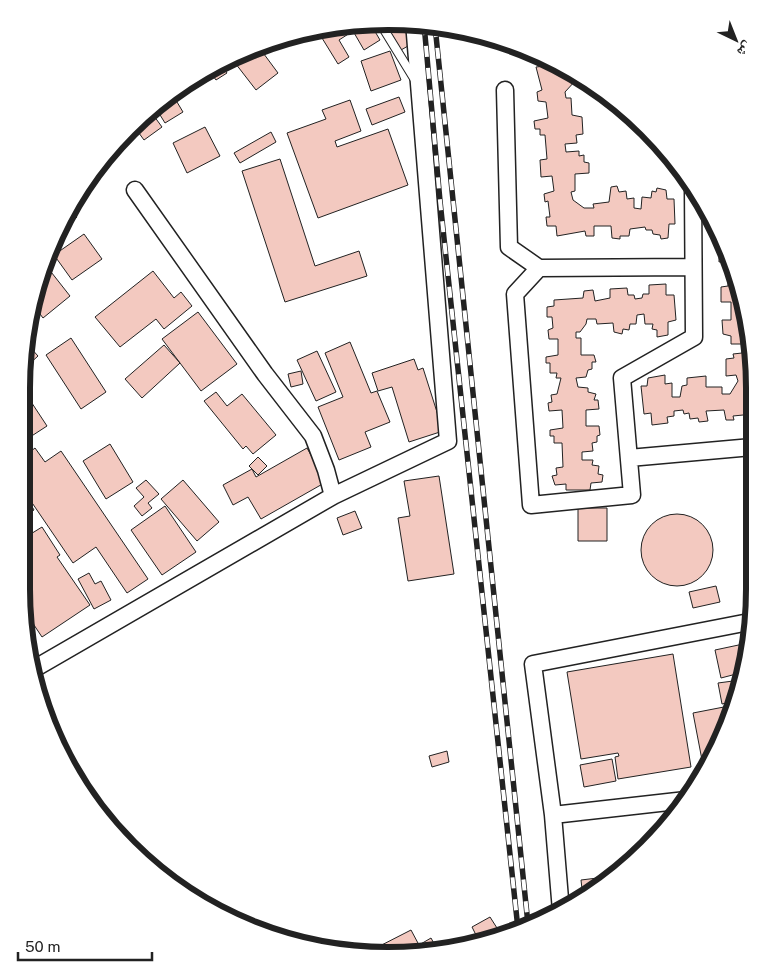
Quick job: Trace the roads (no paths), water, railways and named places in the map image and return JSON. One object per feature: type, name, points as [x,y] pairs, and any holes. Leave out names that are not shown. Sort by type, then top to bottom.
[{"type":"street","points":[[38,664],[333,496],[448,442],[415,31]]},
{"type":"street","points":[[505,90],[509,247],[539,268],[693,267]]},
{"type":"street","points":[[135,190],[265,374],[313,436],[326,470],[333,496]]},
{"type":"street","points":[[539,268],[514,294],[531,505],[632,495],[622,378],[694,337],[693,201]]},
{"type":"street","points":[[630,458],[746,448]]},
{"type":"street","points":[[560,903],[553,815],[533,664],[744,623]]},
{"type":"street","points":[[553,815],[676,801]]},
{"type":"lane","points":[[384,30],[420,88]]},
{"type":"railway","points":[[425,32],[440,201],[517,923]]},
{"type":"railway","points":[[436,33],[527,919]]}]
